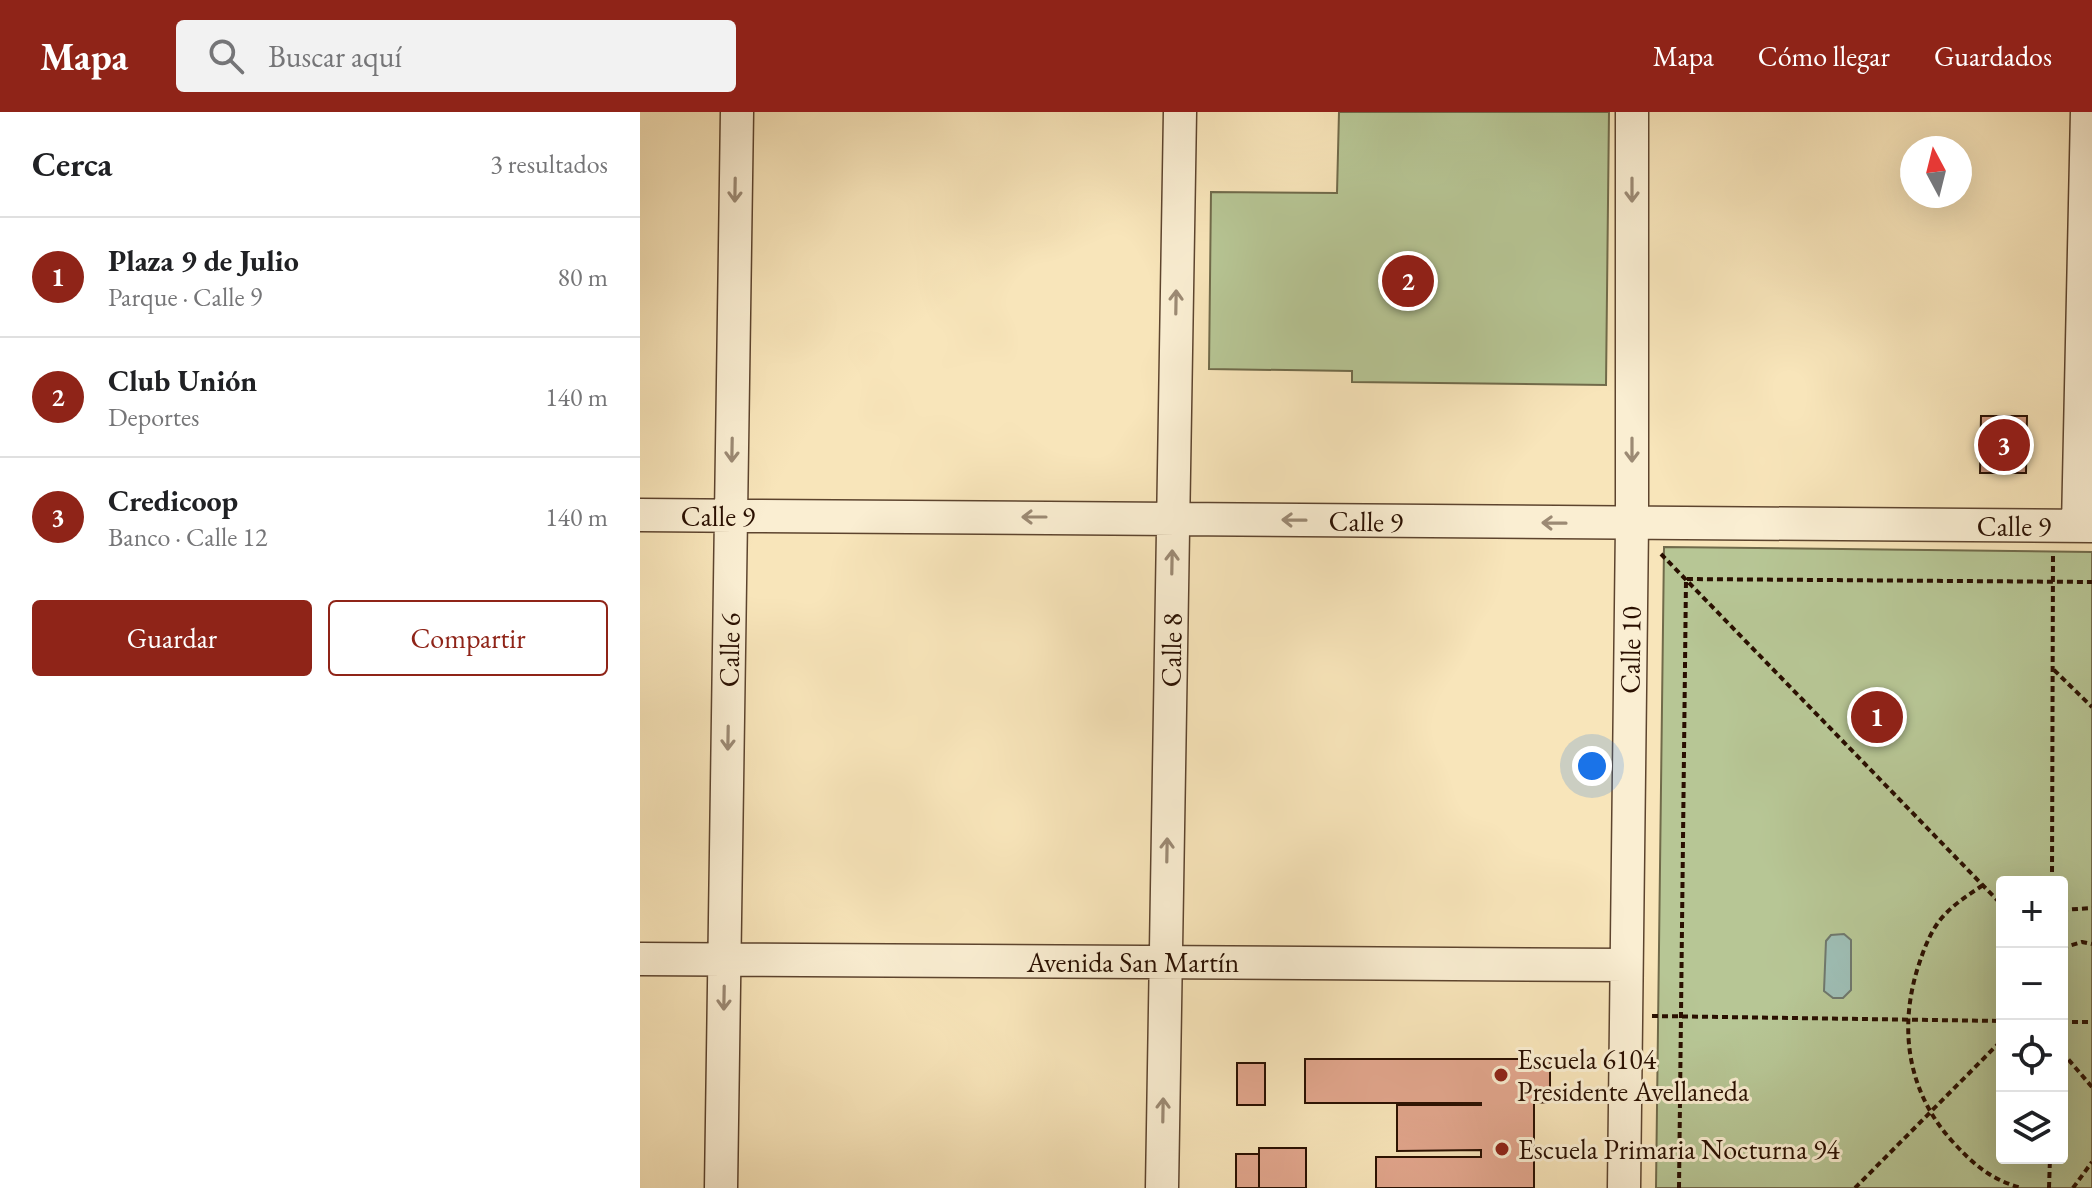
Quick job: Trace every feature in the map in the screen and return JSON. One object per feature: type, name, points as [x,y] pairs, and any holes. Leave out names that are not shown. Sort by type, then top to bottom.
[{"type":"street","name":"Calle 6","points":[[721,1188],[737,112]]},
{"type":"street","name":"Calle 8","points":[[1162,1188],[1180,112]]},
{"type":"street","name":"Calle 10","points":[[1624,1188],[1632,524],[1632,112]]},
{"type":"street","points":[[2074,526],[2087,112]]},
{"type":"street","name":"Calle 9","points":[[640,515],[2074,526]]},
{"type":"street","name":"Avenida San Martín","points":[[640,959],[1626,965]]},
{"type":"path","points":[[1632,524],[1996,899]]},
{"type":"path","points":[[2052,876],[2053,582],[2074,526]]},
{"type":"path","points":[[1686,579],[2092,582]]},
{"type":"path","points":[[1679,1188],[1686,579]]},
{"type":"path","points":[[2053,669],[2092,707]]},
{"type":"path","points":[[1983,885],[1956,903],[1925,945],[1911,989],[1907,1019],[1909,1051],[1929,1113],[1975,1166],[2002,1183],[2022,1188]]},
{"type":"path","points":[[2068,910],[2092,908]]},
{"type":"path","points":[[2068,946],[2082,942],[2092,944]]},
{"type":"path","points":[[1626,1016],[1996,1021]]},
{"type":"path","points":[[2068,1022],[2092,1022]]},
{"type":"path","points":[[1855,1188],[1996,1046]]},
{"type":"path","points":[[2068,1059],[2092,1087]]},
{"type":"path","points":[[2073,1188],[2092,1162]]},
{"type":"path","points":[[2049,1188],[2050,1164]]},
{"type":"green space","points":[[1339,112],[1609,112],[1606,385],[1352,382],[1352,371],[1209,369],[1211,192],[1337,193]]},
{"type":"green space","points":[[1664,547],[2092,552],[2092,1188],[1656,1188]]},
{"type":"water","points":[[1844,934],[1851,940],[1851,990],[1843,998],[1833,998],[1824,991],[1826,941],[1831,935]]},
{"type":"building","points":[[1981,416],[2027,416],[2026,473],[1980,473]]},
{"type":"building","points":[[1305,1059],[1550,1059],[1550,1102],[1534,1103],[1534,1188],[1376,1188],[1376,1157],[1481,1157],[1481,1150],[1397,1151],[1397,1105],[1481,1103],[1305,1103]]},
{"type":"building","points":[[1237,1063],[1265,1063],[1265,1105],[1237,1105]]},
{"type":"building","points":[[1259,1148],[1306,1148],[1306,1188],[1259,1188]]},
{"type":"building","points":[[1236,1154],[1259,1154],[1259,1188],[1236,1188]]},
{"type":"place","name":"Club Unión","points":[[1408,281]]},
{"type":"place","name":"Credicoop","points":[[2004,445]]},
{"type":"place","name":"Plaza 9 de Julio","points":[[1877,717]]},
{"type":"place","name":"Escuela 6104 Presidente Avellaneda","points":[[1501,1075]]},
{"type":"place","name":"Escuela Primaria Nocturna 94","points":[[1502,1149]]}]
